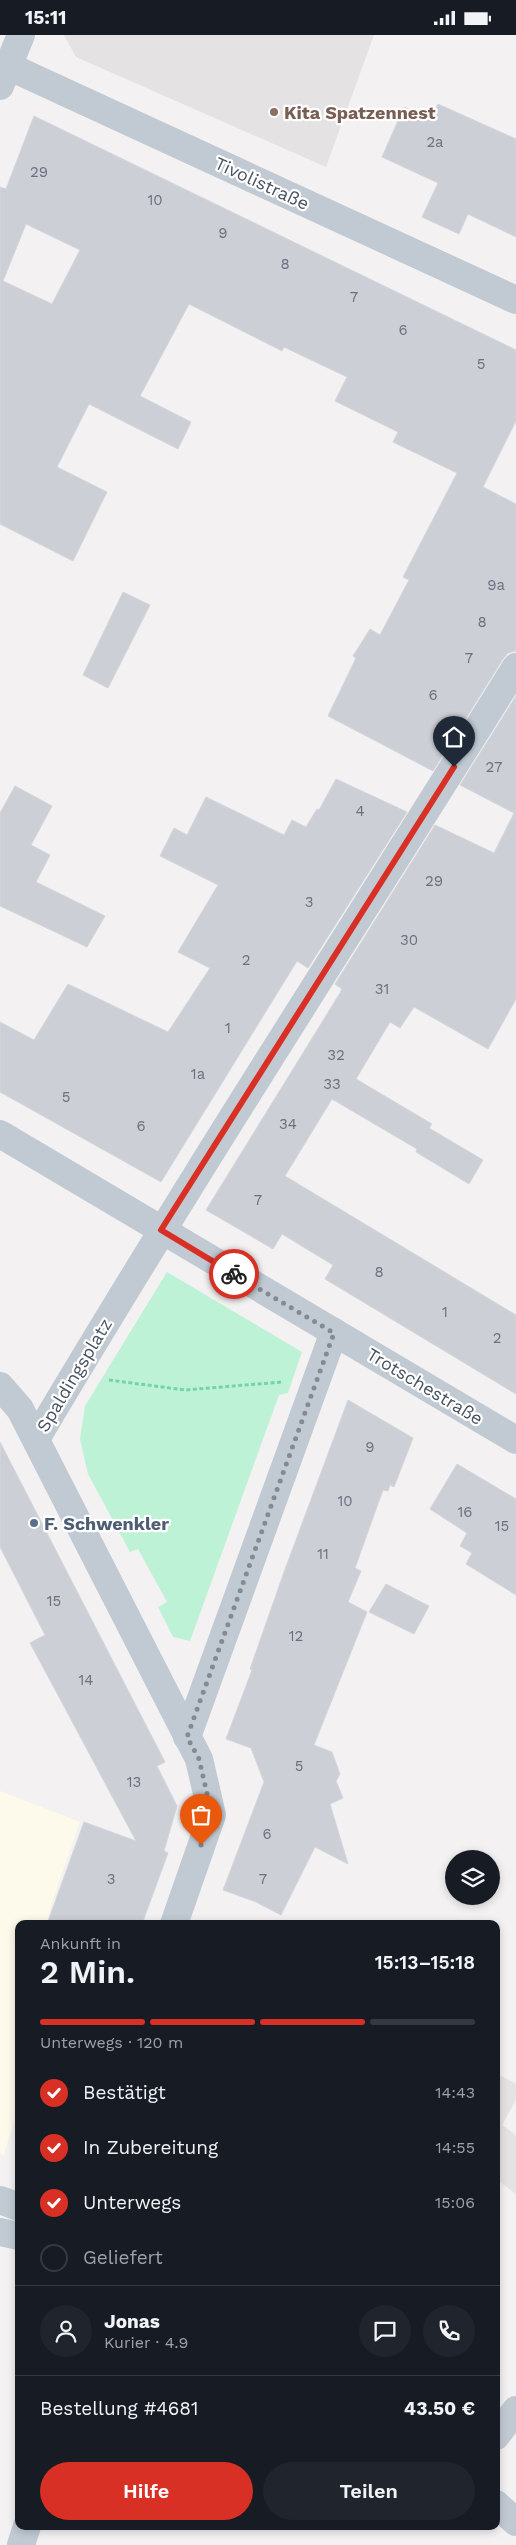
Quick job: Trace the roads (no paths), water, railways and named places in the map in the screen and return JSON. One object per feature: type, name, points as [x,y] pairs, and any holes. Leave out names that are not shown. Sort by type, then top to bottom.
[{"type":"street","points":[[2,80],[20,35]]},
{"type":"street","name":"Tivolistraße","points":[[2,80],[516,299]]},
{"type":"street","name":"Spaldingsplatz","points":[[175,1920],[212,1815],[193,1748],[36,1439],[161,1230],[516,667]]},
{"type":"street","points":[[0,1134],[334,1333],[193,1748]]},
{"type":"street","name":"Trotschestraße","points":[[334,1333],[516,1440]]},
{"type":"street","points":[[0,1386],[20,1409],[36,1439]]},
{"type":"street","points":[[0,2200],[15,2206]]},
{"type":"street","points":[[0,2232],[15,2235]]},
{"type":"street","points":[[500,2432],[516,2410]]},
{"type":"street","points":[[21,2545],[26,2530]]},
{"type":"place","name":"Kita Spatzennest","points":[[274,112]]},
{"type":"place","name":"F. Schwenkler","points":[[34,1523]]}]
